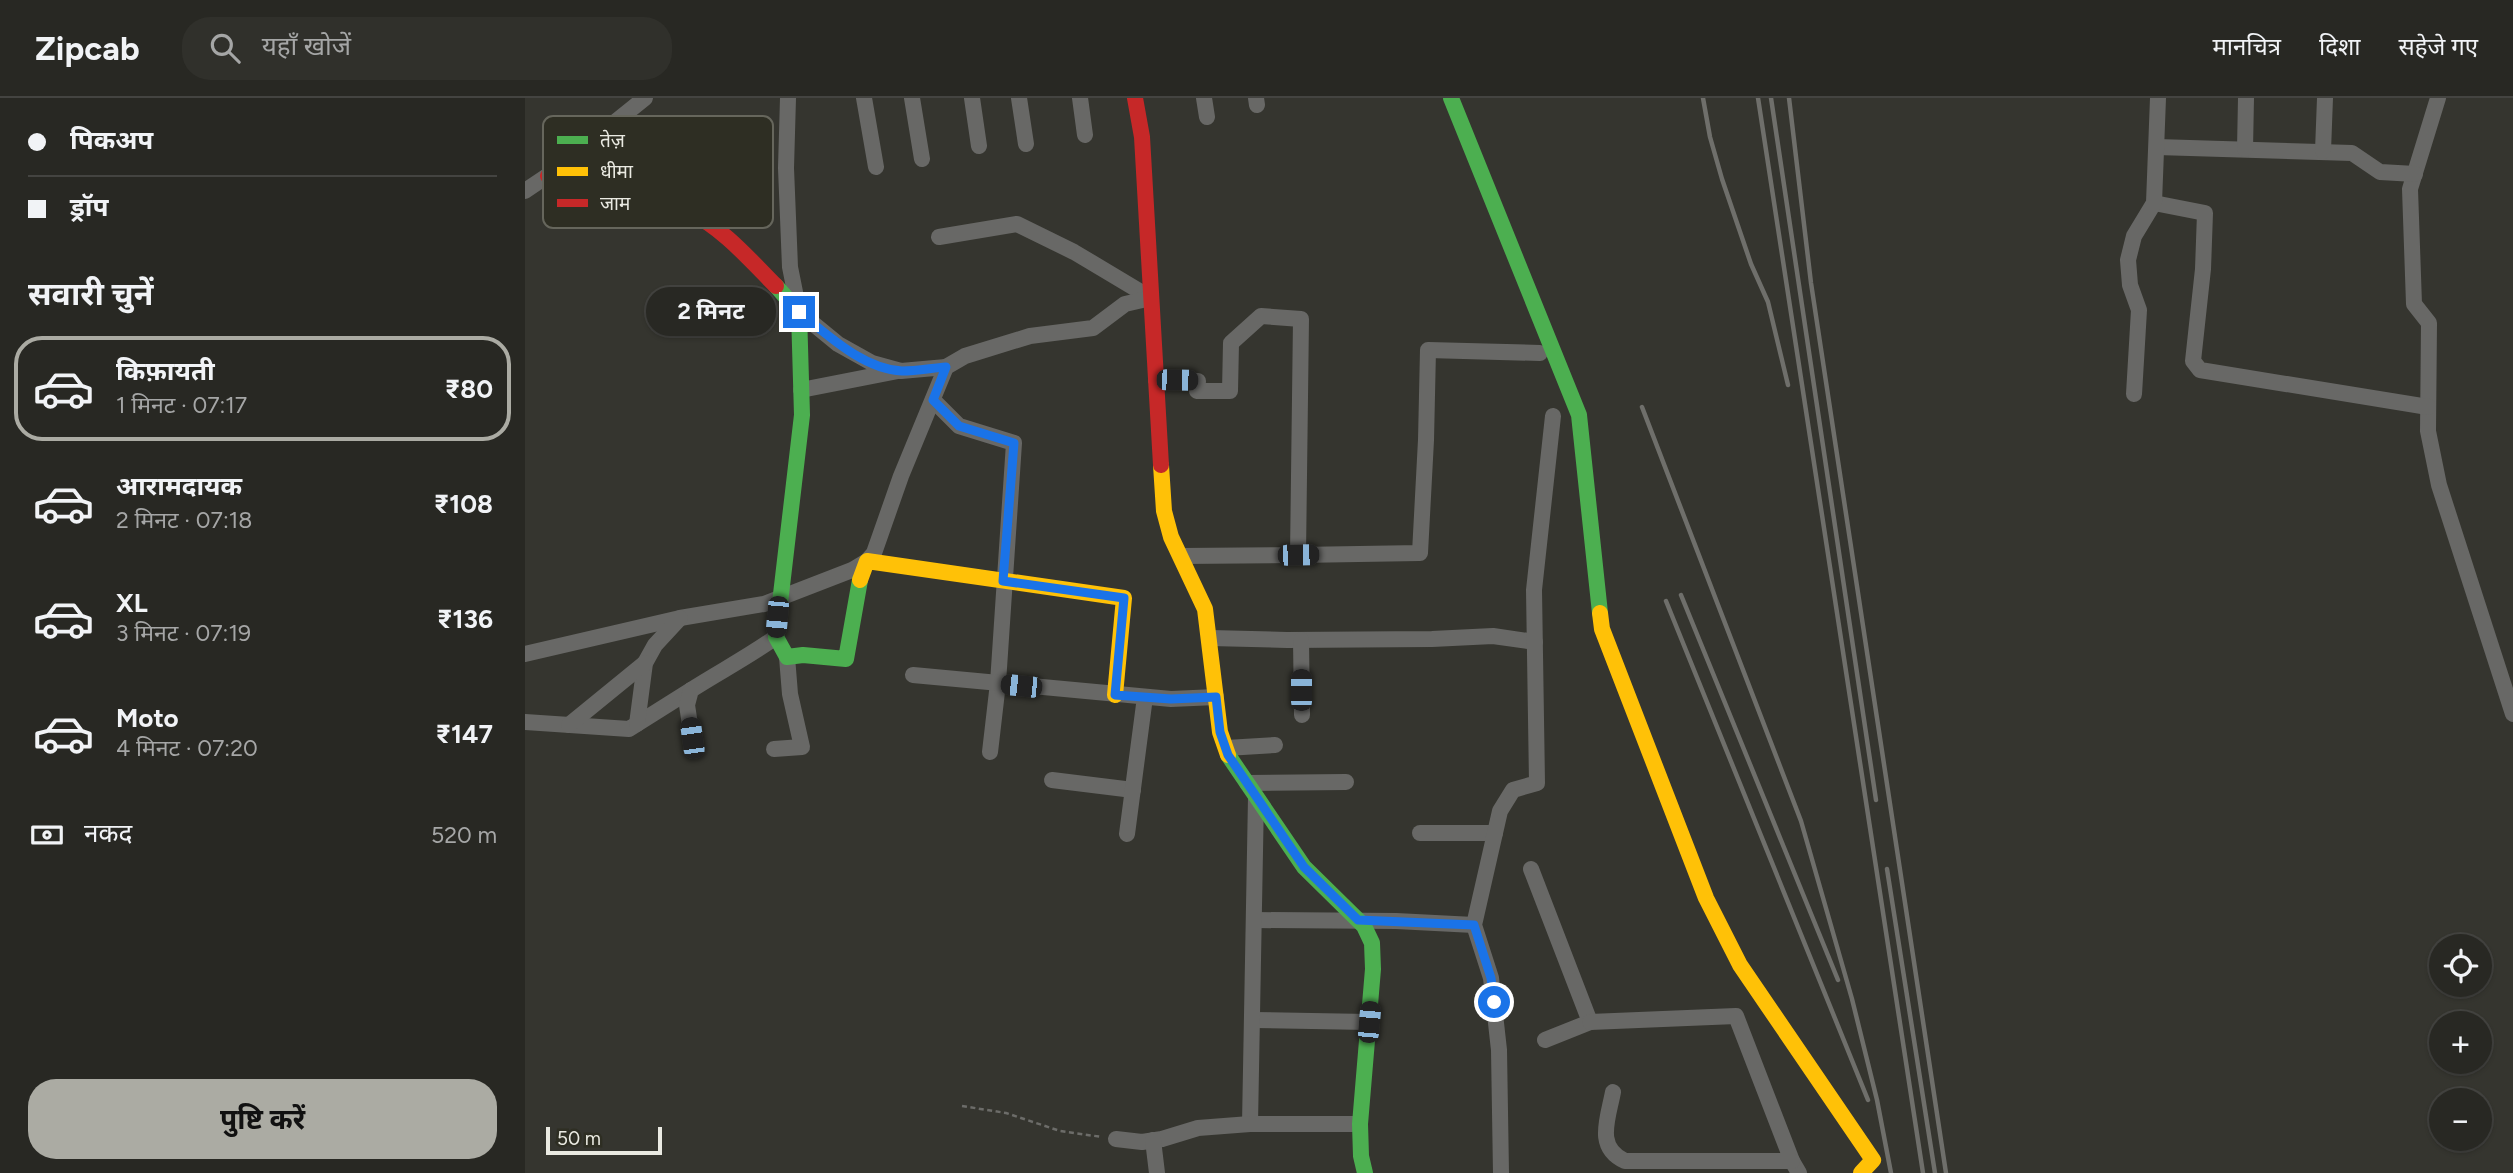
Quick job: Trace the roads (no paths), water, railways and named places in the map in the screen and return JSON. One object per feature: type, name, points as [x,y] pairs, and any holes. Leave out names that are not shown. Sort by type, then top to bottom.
[{"type":"street","points":[[623,116],[645,98]]},
{"type":"street","points":[[774,749],[802,747],[790,694],[787,657],[776,637],[802,415],[799,312],[790,267],[786,168],[787,98]]},
{"type":"street","points":[[864,98],[876,167]]},
{"type":"street","points":[[912,98],[922,159]]},
{"type":"street","points":[[972,98],[979,146]]},
{"type":"street","points":[[1019,98],[1026,144]]},
{"type":"street","points":[[1080,98],[1085,135]]},
{"type":"street","points":[[1135,98],[1142,137],[1164,511],[1171,537],[1205,609],[1220,732],[1226,748],[1304,867],[1364,926],[1372,943],[1373,969],[1360,1124],[1361,1156],[1365,1173]]},
{"type":"street","points":[[1204,98],[1207,117]]},
{"type":"street","points":[[1451,98],[1579,415],[1602,629],[1706,898],[1740,965],[1873,1160],[1861,1173]]},
{"type":"street","points":[[2134,394],[2139,310],[2130,285],[2128,260],[2133,236],[2154,204],[2158,98]]},
{"type":"street","points":[[2245,149],[2246,98]]},
{"type":"street","points":[[2323,150],[2325,98]]},
{"type":"street","points":[[2438,98],[2410,189],[2414,304],[2429,323],[2428,431],[2439,485],[2513,714]]},
{"type":"street","points":[[2157,147],[2323,150],[2352,153],[2381,172],[2415,174]]},
{"type":"street","points":[[525,191],[543,179]]},
{"type":"street","points":[[2154,204],[2205,213],[2203,270],[2193,361],[2200,370],[2428,407]]},
{"type":"street","points":[[939,237],[1017,224],[1074,252],[1151,298]]},
{"type":"street","points":[[713,228],[780,289],[799,312],[838,344],[872,363],[901,371]]},
{"type":"street","points":[[801,390],[901,371],[946,367],[965,356],[1030,336],[1093,328],[1125,304],[1151,298]]},
{"type":"street","points":[[1156,380],[1198,381],[1198,391],[1230,391],[1231,344],[1261,316],[1301,319],[1298,555]]},
{"type":"street","points":[[1181,556],[1420,552],[1428,350],[1540,352]]},
{"type":"street","points":[[525,654],[680,618],[764,604],[852,570],[867,561],[874,553],[884,529],[901,476],[946,367]]},
{"type":"street","points":[[933,400],[959,426],[1014,443],[998,683],[990,752]]},
{"type":"street","points":[[1501,1173],[1498,1038],[1491,978],[1474,925],[1500,811],[1513,790],[1537,783],[1534,590],[1553,416]]},
{"type":"street","points":[[867,561],[1124,598],[1115,695]]},
{"type":"street","points":[[787,657],[803,654],[846,659],[859,582],[867,561]]},
{"type":"street","points":[[637,724],[645,663],[655,645],[680,618]]},
{"type":"street","points":[[1210,638],[1301,640],[1493,636],[1535,642]]},
{"type":"street","points":[[525,722],[629,729],[776,637]]},
{"type":"street","points":[[1301,640],[1302,715]]},
{"type":"street","points":[[569,725],[645,663]]},
{"type":"street","points":[[913,675],[1115,695],[1171,699],[1216,697]]},
{"type":"street","points":[[691,690],[687,705],[692,738]]},
{"type":"street","points":[[1127,834],[1145,697]]},
{"type":"street","points":[[1226,748],[1275,745]]},
{"type":"street","points":[[1052,780],[1133,790]]},
{"type":"street","points":[[1247,783],[1346,782]]},
{"type":"street","points":[[1250,1124],[1256,797]]},
{"type":"street","points":[[1420,833],[1495,833]]},
{"type":"street","points":[[1531,869],[1590,1022]]},
{"type":"street","points":[[1254,920],[1358,920],[1474,925]]},
{"type":"street","points":[[1545,1040],[1590,1022],[1736,1016],[1795,1167],[1625,1161],[1613,1155],[1607,1145],[1607,1123],[1613,1093]]},
{"type":"street","points":[[1253,1020],[1369,1022]]},
{"type":"street","points":[[1116,1139],[1142,1142],[1198,1128],[1250,1124],[1360,1124]]},
{"type":"street","points":[[1153,1140],[1157,1173]]},
{"type":"railway","points":[[1703,98],[1722,179],[1751,264],[1768,302],[1788,385]]},
{"type":"railway","points":[[1758,98],[1923,1173]]},
{"type":"railway","points":[[1771,98],[1876,800]]},
{"type":"railway","points":[[1789,98],[1811,283],[1946,1173]]},
{"type":"railway","points":[[1642,407],[1801,821],[1852,999],[1877,1100],[1891,1173]]},
{"type":"railway","points":[[1681,595],[1838,980]]},
{"type":"railway","points":[[1666,601],[1868,1100]]},
{"type":"railway","points":[[1887,869],[1935,1173]]}]
